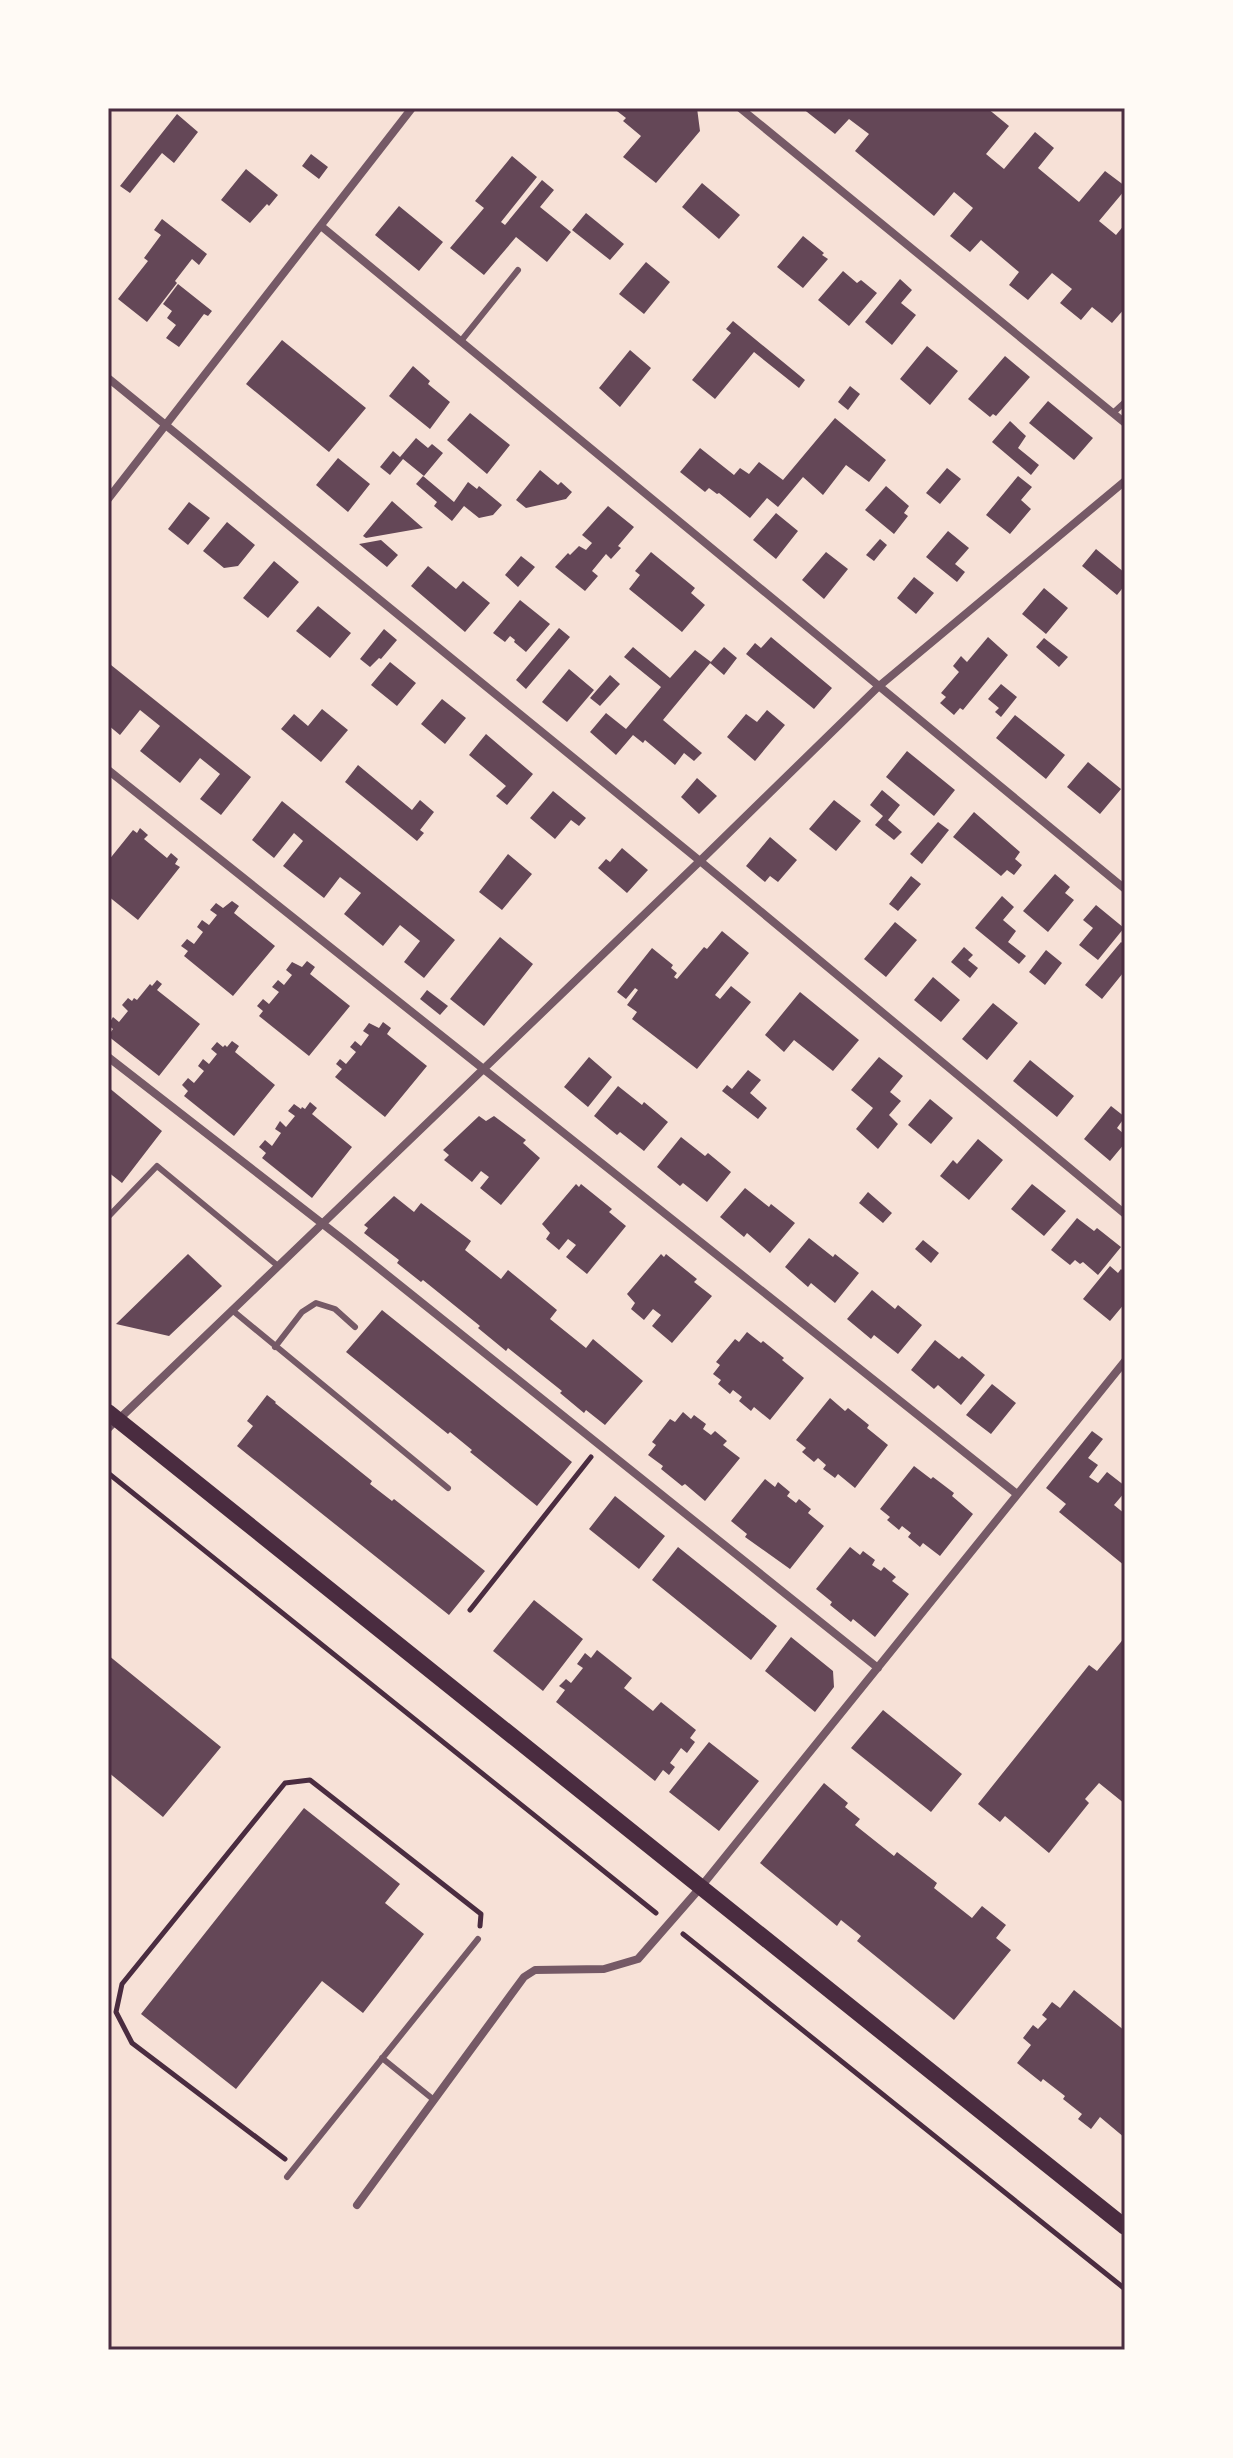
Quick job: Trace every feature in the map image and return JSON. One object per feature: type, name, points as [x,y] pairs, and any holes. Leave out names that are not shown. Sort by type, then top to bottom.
[{"type":"main road","points":[[111,1421],[1125,2227]]},
{"type":"street","points":[[108,499],[412,108]]},
{"type":"street","points":[[740,108],[1125,423]]},
{"type":"street","points":[[321,226],[1125,889]]},
{"type":"street","points":[[108,378],[700,861],[1125,1214]]},
{"type":"street","points":[[111,1421],[323,1225],[878,687],[1125,481]]},
{"type":"street","points":[[108,770],[1017,1494]]},
{"type":"street","points":[[108,1057],[878,1668]]},
{"type":"street","points":[[357,2205],[524,1977],[535,1970],[604,1969],[638,1959],[700,1888],[1125,1361]]},
{"type":"lane","points":[[461,341],[518,270]]},
{"type":"lane","points":[[1113,413],[1125,402]]},
{"type":"lane","points":[[108,1217],[157,1166],[278,1266]]},
{"type":"lane","points":[[275,1347],[302,1312],[316,1303],[335,1309],[355,1327]]},
{"type":"lane","points":[[232,1310],[448,1488]]},
{"type":"lane","points":[[287,2177],[478,1939]]},
{"type":"lane","points":[[382,2058],[434,2100]]},
{"type":"path","points":[[470,1610],[599,1447]]},
{"type":"path","points":[[108,1473],[1125,2289]]},
{"type":"path","points":[[296,2166],[132,2043],[116,2012],[122,1984],[285,1783],[310,1780],[481,1914],[478,1939]]},
{"type":"building","points":[[613,108],[697,108],[700,131],[656,183],[623,157],[641,136]]},
{"type":"building","points":[[802,108],[987,108],[1009,126],[986,154],[1004,169],[1035,132],[1054,148],[1038,168],[1079,202],[1105,171],[1125,186],[1099,221],[1116,235],[1125,224],[1125,308],[1112,323],[1092,307],[1081,320],[1060,303],[1072,289],[1052,273],[1028,300],[1009,285],[1019,272],[981,240],[970,252],[950,236],[973,208],[954,192],[934,216],[855,151],[869,134],[849,119],[835,134]]},
{"type":"building","points":[[177,114],[198,132],[174,163],[162,153],[130,193],[120,186]]},
{"type":"building","points":[[311,154],[328,167],[319,179],[302,166]]},
{"type":"building","points":[[512,156],[537,177],[501,222],[505,225],[542,180],[554,190],[540,207],[571,232],[547,262],[516,237],[484,275],[450,248],[484,208],[475,201]]},
{"type":"building","points":[[246,169],[278,195],[250,223],[221,200]]},
{"type":"building","points":[[702,183],[740,215],[719,239],[682,207]]},
{"type":"building","points":[[399,206],[443,242],[419,271],[375,235]]},
{"type":"building","points":[[586,213],[624,244],[610,260],[572,230]]},
{"type":"building","points":[[162,219],[207,254],[199,265],[192,259],[147,322],[118,299],[148,261],[144,258],[161,235],[154,230]]},
{"type":"building","points":[[803,236],[828,259],[803,288],[777,267]]},
{"type":"building","points":[[646,262],[670,282],[644,314],[619,294]]},
{"type":"building","points":[[843,271],[857,283],[861,280],[877,293],[849,326],[818,300]]},
{"type":"building","points":[[900,279],[912,290],[901,303],[916,315],[892,345],[865,322]]},
{"type":"building","points":[[178,284],[212,311],[208,316],[204,314],[179,347],[166,338],[176,325],[167,318],[172,311],[163,304]]},
{"type":"building","points":[[733,321],[805,380],[799,388],[754,352],[715,399],[692,380],[731,333],[726,329]]},
{"type":"building","points":[[282,340],[366,408],[329,452],[246,384]]},
{"type":"building","points":[[927,346],[958,371],[930,405],[900,379]]},
{"type":"building","points":[[630,350],[651,368],[620,407],[599,388]]},
{"type":"building","points":[[1005,356],[1030,377],[996,416],[993,414],[990,417],[968,399]]},
{"type":"building","points":[[413,366],[430,381],[428,384],[450,402],[430,429],[389,396]]},
{"type":"building","points":[[850,386],[860,394],[848,410],[838,402]]},
{"type":"building","points":[[1048,401],[1093,438],[1074,460],[1029,423]]},
{"type":"building","points":[[470,413],[510,445],[487,474],[447,440]]},
{"type":"building","points":[[835,418],[886,460],[869,482],[846,465],[823,495],[803,477],[778,507],[767,498],[750,518],[719,493],[709,488],[705,492],[680,472],[700,448],[734,475],[740,468],[749,474],[759,462],[783,480]]},
{"type":"building","points":[[1010,421],[1026,436],[1018,448],[1039,465],[1031,475],[992,442]]},
{"type":"building","points":[[416,438],[428,448],[432,444],[443,453],[424,476],[403,459],[390,475],[380,467],[393,451],[400,457]]},
{"type":"building","points":[[338,458],[370,484],[348,512],[316,485]]},
{"type":"building","points":[[947,468],[961,479],[940,504],[926,493]]},
{"type":"building","points":[[540,470],[572,492],[566,499],[526,508],[516,500]]},
{"type":"building","points":[[423,476],[454,502],[468,482],[477,489],[479,486],[502,505],[493,515],[479,518],[464,506],[452,521],[434,506],[437,502],[416,484]]},
{"type":"building","points":[[1018,476],[1032,487],[1021,500],[1031,509],[1010,534],[986,515]]},
{"type":"building","points":[[886,486],[909,506],[904,513],[908,516],[894,534],[865,510]]},
{"type":"building","points":[[392,501],[423,528],[363,536]]},
{"type":"building","points":[[189,502],[210,518],[188,545],[168,529]]},
{"type":"building","points":[[608,506],[634,527],[611,559],[606,554],[592,571],[598,576],[585,591],[555,567],[579,546],[586,550],[592,543],[582,535]]},
{"type":"building","points":[[776,513],[798,531],[776,559],[753,540]]},
{"type":"building","points":[[227,522],[255,545],[238,566],[224,568],[203,551]]},
{"type":"building","points":[[948,531],[969,548],[955,564],[965,572],[957,582],[926,557]]},
{"type":"building","points":[[880,539],[887,545],[874,561],[866,555]]},
{"type":"building","points":[[381,540],[398,555],[387,567],[359,544]]},
{"type":"building","points":[[1096,549],[1125,573],[1125,585],[1117,595],[1082,566]]},
{"type":"building","points":[[651,552],[695,588],[691,593],[705,605],[682,632],[629,589],[640,575],[635,571]]},
{"type":"building","points":[[826,552],[848,569],[824,599],[802,580]]},
{"type":"building","points":[[521,556],[535,567],[518,587],[505,575]]},
{"type":"building","points":[[274,561],[299,582],[268,618],[243,598]]},
{"type":"building","points":[[428,566],[456,589],[463,581],[490,603],[465,632],[411,586]]},
{"type":"building","points":[[914,577],[934,593],[916,614],[897,598]]},
{"type":"building","points":[[1044,588],[1068,608],[1046,634],[1022,614]]},
{"type":"building","points":[[520,600],[550,624],[526,652],[510,636],[505,642],[493,633]]},
{"type":"building","points":[[318,606],[351,633],[330,658],[296,631]]},
{"type":"building","points":[[559,628],[570,637],[526,689],[516,680]]},
{"type":"building","points":[[384,629],[397,640],[370,667],[360,659]]},
{"type":"building","points":[[771,637],[832,688],[814,709],[746,654],[755,643],[761,648]]},
{"type":"building","points":[[988,637],[1008,655],[963,710],[960,708],[954,715],[940,703],[946,697],[941,693],[959,672],[953,666],[961,656],[967,662]]},
{"type":"building","points":[[1044,638],[1068,657],[1059,667],[1036,647]]},
{"type":"building","points":[[633,647],[670,678],[695,650],[711,662],[663,720],[702,753],[694,761],[684,753],[675,765],[645,740],[643,743],[633,735],[616,755],[590,732],[606,713],[626,729],[661,687],[624,657]]},
{"type":"building","points":[[724,647],[737,658],[724,675],[710,663]]},
{"type":"building","points":[[390,662],[416,683],[397,706],[371,685]]},
{"type":"building","points":[[111,665],[251,777],[221,815],[200,799],[220,774],[200,758],[180,783],[140,751],[160,726],[140,710],[120,735],[108,725],[108,669]]},
{"type":"building","points":[[569,669],[594,690],[567,722],[542,702]]},
{"type":"building","points":[[610,675],[620,684],[600,706],[590,698]]},
{"type":"building","points":[[1001,684],[1017,697],[1001,717],[995,712],[999,708],[988,699]]},
{"type":"building","points":[[442,699],[466,718],[445,744],[421,724]]},
{"type":"building","points":[[322,709],[348,730],[321,762],[281,729],[294,714],[308,726]]},
{"type":"building","points":[[767,710],[785,725],[755,761],[727,737],[746,714],[757,722]]},
{"type":"building","points":[[1015,715],[1065,755],[1046,779],[996,738]]},
{"type":"building","points":[[486,734],[533,774],[507,805],[496,796],[506,786],[469,755]]},
{"type":"building","points":[[907,751],[955,790],[934,816],[886,777]]},
{"type":"building","points":[[1088,762],[1121,789],[1100,814],[1067,787]]},
{"type":"building","points":[[358,765],[412,810],[420,800],[434,812],[420,830],[424,833],[417,841],[345,782]]},
{"type":"building","points":[[697,778],[717,796],[699,814],[681,797]]},
{"type":"building","points":[[882,790],[900,805],[888,820],[902,832],[894,840],[875,825],[883,816],[870,805]]},
{"type":"building","points":[[553,791],[586,818],[579,826],[571,820],[555,839],[530,818]]},
{"type":"building","points":[[834,800],[861,821],[836,851],[809,829]]},
{"type":"building","points":[[282,801],[455,940],[424,978],[404,962],[420,941],[400,925],[383,946],[344,914],[361,893],[340,877],[324,898],[283,866],[303,841],[294,833],[274,858],[252,840]]},
{"type":"building","points":[[974,812],[1020,852],[1015,859],[1022,865],[1014,875],[1007,870],[1001,876],[953,837]]},
{"type":"building","points":[[938,822],[949,830],[922,864],[910,854]]},
{"type":"building","points":[[140,828],[148,835],[144,839],[167,858],[171,853],[178,859],[175,864],[180,867],[138,920],[108,896],[108,861],[133,830],[137,833]]},
{"type":"building","points":[[770,837],[797,860],[778,882],[770,876],[765,882],[746,866]]},
{"type":"building","points":[[622,848],[648,870],[627,893],[598,868],[606,859],[610,862]]},
{"type":"building","points":[[508,854],[532,874],[502,910],[479,892]]},
{"type":"building","points":[[1055,874],[1070,887],[1065,893],[1074,900],[1048,932],[1023,911]]},
{"type":"building","points":[[911,876],[921,884],[898,911],[889,904]]},
{"type":"building","points":[[1002,896],[1014,907],[1003,920],[1016,931],[1008,942],[1026,956],[1019,964],[975,928]]},
{"type":"building","points":[[232,901],[239,906],[234,913],[275,946],[233,996],[184,956],[188,951],[181,946],[187,939],[194,944],[203,932],[197,927],[202,920],[209,925],[217,915],[210,910],[216,903],[223,908]]},
{"type":"building","points":[[1096,905],[1124,928],[1098,960],[1079,945],[1093,928],[1083,920]]},
{"type":"building","points":[[895,922],[917,940],[886,977],[864,959]]},
{"type":"building","points":[[722,931],[749,953],[715,995],[720,999],[731,986],[751,1002],[697,1069],[632,1019],[637,1012],[627,1005],[638,990],[635,988],[626,999],[617,992],[652,948],[673,965],[671,968],[677,973],[674,977],[677,979]]},
{"type":"building","points":[[500,937],[533,964],[484,1026],[450,999]]},
{"type":"building","points":[[1121,942],[1125,945],[1125,974],[1102,999],[1085,985]]},
{"type":"building","points":[[964,947],[973,955],[968,960],[978,968],[970,978],[951,962]]},
{"type":"building","points":[[1046,950],[1062,963],[1045,985],[1029,972]]},
{"type":"building","points":[[307,961],[315,967],[310,974],[350,1006],[309,1056],[259,1016],[263,1011],[257,1006],[263,999],[269,1004],[279,992],[272,987],[278,980],[284,985],[292,975],[286,970],[292,962],[302,967]]},
{"type":"building","points":[[933,977],[960,1000],[941,1022],[914,1000]]},
{"type":"building","points":[[157,980],[162,984],[157,990],[200,1024],[159,1076],[108,1036],[113,1029],[108,1025],[113,1017],[119,1022],[128,1011],[122,1005],[128,998],[137,1000]]},
{"type":"building","points":[[427,990],[448,1006],[440,1015],[420,999]]},
{"type":"building","points":[[800,992],[859,1040],[833,1071],[794,1040],[784,1052],[765,1035]]},
{"type":"building","points":[[993,1003],[1018,1023],[987,1060],[962,1039]]},
{"type":"building","points":[[383,1022],[391,1028],[387,1034],[427,1066],[385,1117],[335,1077],[342,1069],[336,1064],[340,1059],[346,1064],[356,1052],[350,1047],[355,1041],[361,1046],[369,1035],[363,1031],[369,1023],[379,1028]]},
{"type":"building","points":[[232,1041],[239,1046],[235,1052],[275,1085],[234,1136],[184,1096],[188,1091],[182,1085],[188,1078],[194,1083],[204,1071],[198,1066],[203,1059],[209,1064],[217,1054],[211,1049],[217,1042],[227,1047]]},
{"type":"building","points":[[589,1057],[612,1077],[588,1107],[564,1087]]},
{"type":"building","points":[[879,1057],[903,1076],[890,1092],[901,1101],[889,1115],[898,1124],[878,1149],[856,1129],[873,1108],[851,1090]]},
{"type":"building","points":[[1030,1060],[1074,1096],[1057,1117],[1013,1081]]},
{"type":"building","points":[[748,1070],[761,1080],[750,1093],[767,1108],[758,1119],[722,1091],[727,1085],[732,1089]]},
{"type":"building","points":[[618,1086],[668,1122],[644,1151],[594,1116]]},
{"type":"building","points":[[108,1087],[162,1131],[122,1183],[108,1172]]},
{"type":"building","points":[[930,1099],[953,1118],[931,1144],[908,1125]]},
{"type":"building","points":[[310,1102],[317,1108],[312,1114],[352,1147],[312,1198],[262,1158],[266,1153],[259,1147],[265,1140],[272,1146],[281,1133],[275,1129],[280,1121],[286,1127],[295,1116],[288,1111],[294,1104],[305,1109]]},
{"type":"building","points":[[1111,1106],[1125,1117],[1117,1128],[1125,1135],[1125,1143],[1110,1161],[1084,1139]]},
{"type":"building","points":[[479,1116],[486,1121],[494,1116],[526,1140],[523,1143],[540,1158],[501,1205],[480,1188],[489,1177],[481,1171],[472,1182],[444,1160],[449,1155],[443,1150]]},
{"type":"building","points":[[681,1137],[731,1172],[707,1202],[657,1167]]},
{"type":"building","points":[[978,1139],[1003,1160],[969,1200],[940,1176],[953,1160],[957,1164]]},
{"type":"building","points":[[576,1184],[579,1187],[581,1184],[612,1209],[609,1212],[626,1226],[587,1274],[566,1257],[576,1245],[568,1239],[559,1250],[546,1239],[550,1233],[542,1224]]},
{"type":"building","points":[[1032,1184],[1066,1211],[1044,1236],[1011,1209]]},
{"type":"building","points":[[745,1188],[795,1223],[770,1253],[747,1233],[744,1237],[720,1217]]},
{"type":"building","points":[[868,1192],[892,1213],[883,1223],[859,1203]]},
{"type":"building","points":[[394,1196],[414,1212],[421,1203],[471,1241],[465,1250],[501,1279],[508,1270],[557,1310],[550,1319],[586,1348],[593,1339],[643,1381],[605,1425],[586,1410],[584,1413],[560,1393],[562,1391],[508,1348],[506,1351],[478,1328],[480,1326],[397,1263],[399,1260],[364,1233],[368,1228],[364,1225]]},
{"type":"building","points":[[1077,1218],[1094,1231],[1097,1228],[1121,1247],[1098,1275],[1083,1262],[1080,1264],[1075,1260],[1070,1265],[1051,1250]]},
{"type":"building","points":[[809,1238],[859,1273],[835,1303],[811,1283],[808,1287],[785,1267]]},
{"type":"building","points":[[923,1240],[939,1253],[931,1263],[915,1249]]},
{"type":"building","points":[[188,1254],[222,1286],[169,1336],[116,1324]]},
{"type":"building","points":[[661,1254],[664,1257],[666,1254],[697,1279],[694,1282],[712,1296],[672,1343],[652,1326],[661,1315],[653,1309],[644,1320],[631,1309],[635,1303],[627,1294]]},
{"type":"building","points":[[1110,1266],[1118,1273],[1121,1269],[1125,1273],[1125,1303],[1110,1321],[1083,1299]]},
{"type":"building","points":[[872,1290],[895,1309],[898,1305],[922,1325],[898,1354],[874,1335],[871,1339],[847,1319]]},
{"type":"building","points":[[382,1310],[572,1462],[537,1506],[450,1432],[448,1434],[346,1352]]},
{"type":"building","points":[[747,1332],[761,1343],[763,1341],[804,1378],[770,1420],[754,1407],[751,1411],[739,1401],[742,1397],[733,1390],[730,1394],[718,1384],[721,1380],[713,1374],[720,1365],[716,1362],[735,1339],[739,1342]]},
{"type":"building","points":[[935,1340],[985,1375],[961,1405],[938,1385],[934,1389],[911,1370]]},
{"type":"building","points":[[992,1384],[1016,1403],[991,1434],[966,1415]]},
{"type":"building","points":[[267,1395],[372,1481],[370,1484],[392,1501],[394,1499],[485,1571],[449,1615],[237,1446],[253,1426],[247,1421]]},
{"type":"building","points":[[830,1398],[869,1425],[867,1428],[888,1445],[855,1488],[838,1474],[835,1478],[823,1469],[826,1465],[818,1458],[814,1462],[802,1452],[806,1448],[796,1440]]},
{"type":"building","points":[[683,1412],[691,1419],[694,1415],[706,1424],[703,1429],[711,1435],[715,1431],[727,1441],[723,1445],[740,1458],[705,1501],[685,1484],[682,1486],[648,1455],[656,1445],[652,1442],[670,1419],[675,1422]]},
{"type":"building","points":[[1092,1431],[1103,1439],[1088,1458],[1098,1465],[1089,1477],[1098,1483],[1107,1472],[1125,1486],[1125,1492],[1114,1505],[1125,1514],[1125,1566],[1059,1512],[1066,1504],[1046,1488]]},
{"type":"building","points":[[914,1466],[954,1493],[952,1496],[973,1514],[940,1556],[923,1543],[920,1547],[908,1537],[911,1533],[902,1526],[899,1530],[880,1509]]},
{"type":"building","points":[[765,1479],[775,1487],[778,1482],[790,1492],[787,1496],[796,1503],[799,1499],[811,1509],[808,1513],[824,1526],[790,1569],[745,1537],[747,1534],[731,1521]]},
{"type":"building","points":[[615,1496],[665,1536],[639,1569],[589,1529]]},
{"type":"building","points":[[678,1547],[777,1626],[751,1660],[652,1580]]},
{"type":"building","points":[[850,1547],[860,1555],[863,1551],[875,1560],[872,1565],[881,1571],[884,1567],[896,1577],[892,1581],[909,1594],[875,1637],[830,1605],[832,1602],[816,1589]]},
{"type":"building","points":[[534,1600],[583,1639],[543,1691],[493,1651]]},
{"type":"building","points":[[791,1637],[833,1671],[834,1687],[815,1712],[765,1671]]},
{"type":"building","points":[[1125,1637],[1125,1804],[1099,1783],[1085,1799],[1089,1803],[1049,1853],[1005,1816],[1000,1822],[978,1804],[1089,1665],[1097,1671]]},
{"type":"building","points":[[597,1650],[632,1678],[624,1688],[653,1711],[661,1702],[696,1730],[690,1738],[695,1742],[687,1753],[681,1748],[670,1763],[675,1767],[669,1775],[663,1770],[655,1781],[556,1702],[565,1690],[559,1686],[566,1679],[571,1683],[583,1668],[577,1664],[585,1653],[591,1658]]},
{"type":"building","points":[[108,1655],[221,1747],[163,1817],[108,1772]]},
{"type":"building","points":[[883,1710],[962,1774],[931,1812],[851,1748]]},
{"type":"building","points":[[709,1742],[759,1781],[719,1831],[669,1792]]},
{"type":"building","points":[[824,1783],[848,1803],[845,1807],[860,1819],[855,1825],[894,1856],[897,1852],[937,1883],[934,1888],[972,1918],[982,1906],[1006,1925],[996,1938],[1011,1950],[954,2020],[857,1941],[861,1936],[841,1920],[837,1926],[760,1863]]},
{"type":"building","points":[[304,1808],[400,1884],[385,1903],[424,1934],[363,2013],[322,1981],[236,2089],[141,2014]]},
{"type":"building","points":[[1074,1990],[1125,2031],[1125,2138],[1100,2117],[1091,2129],[1078,2119],[1082,2114],[1063,2099],[1065,2096],[1017,2063],[1031,2045],[1023,2038],[1033,2025],[1038,2029],[1047,2019],[1042,2015],[1052,2002],[1060,2008]]}]
